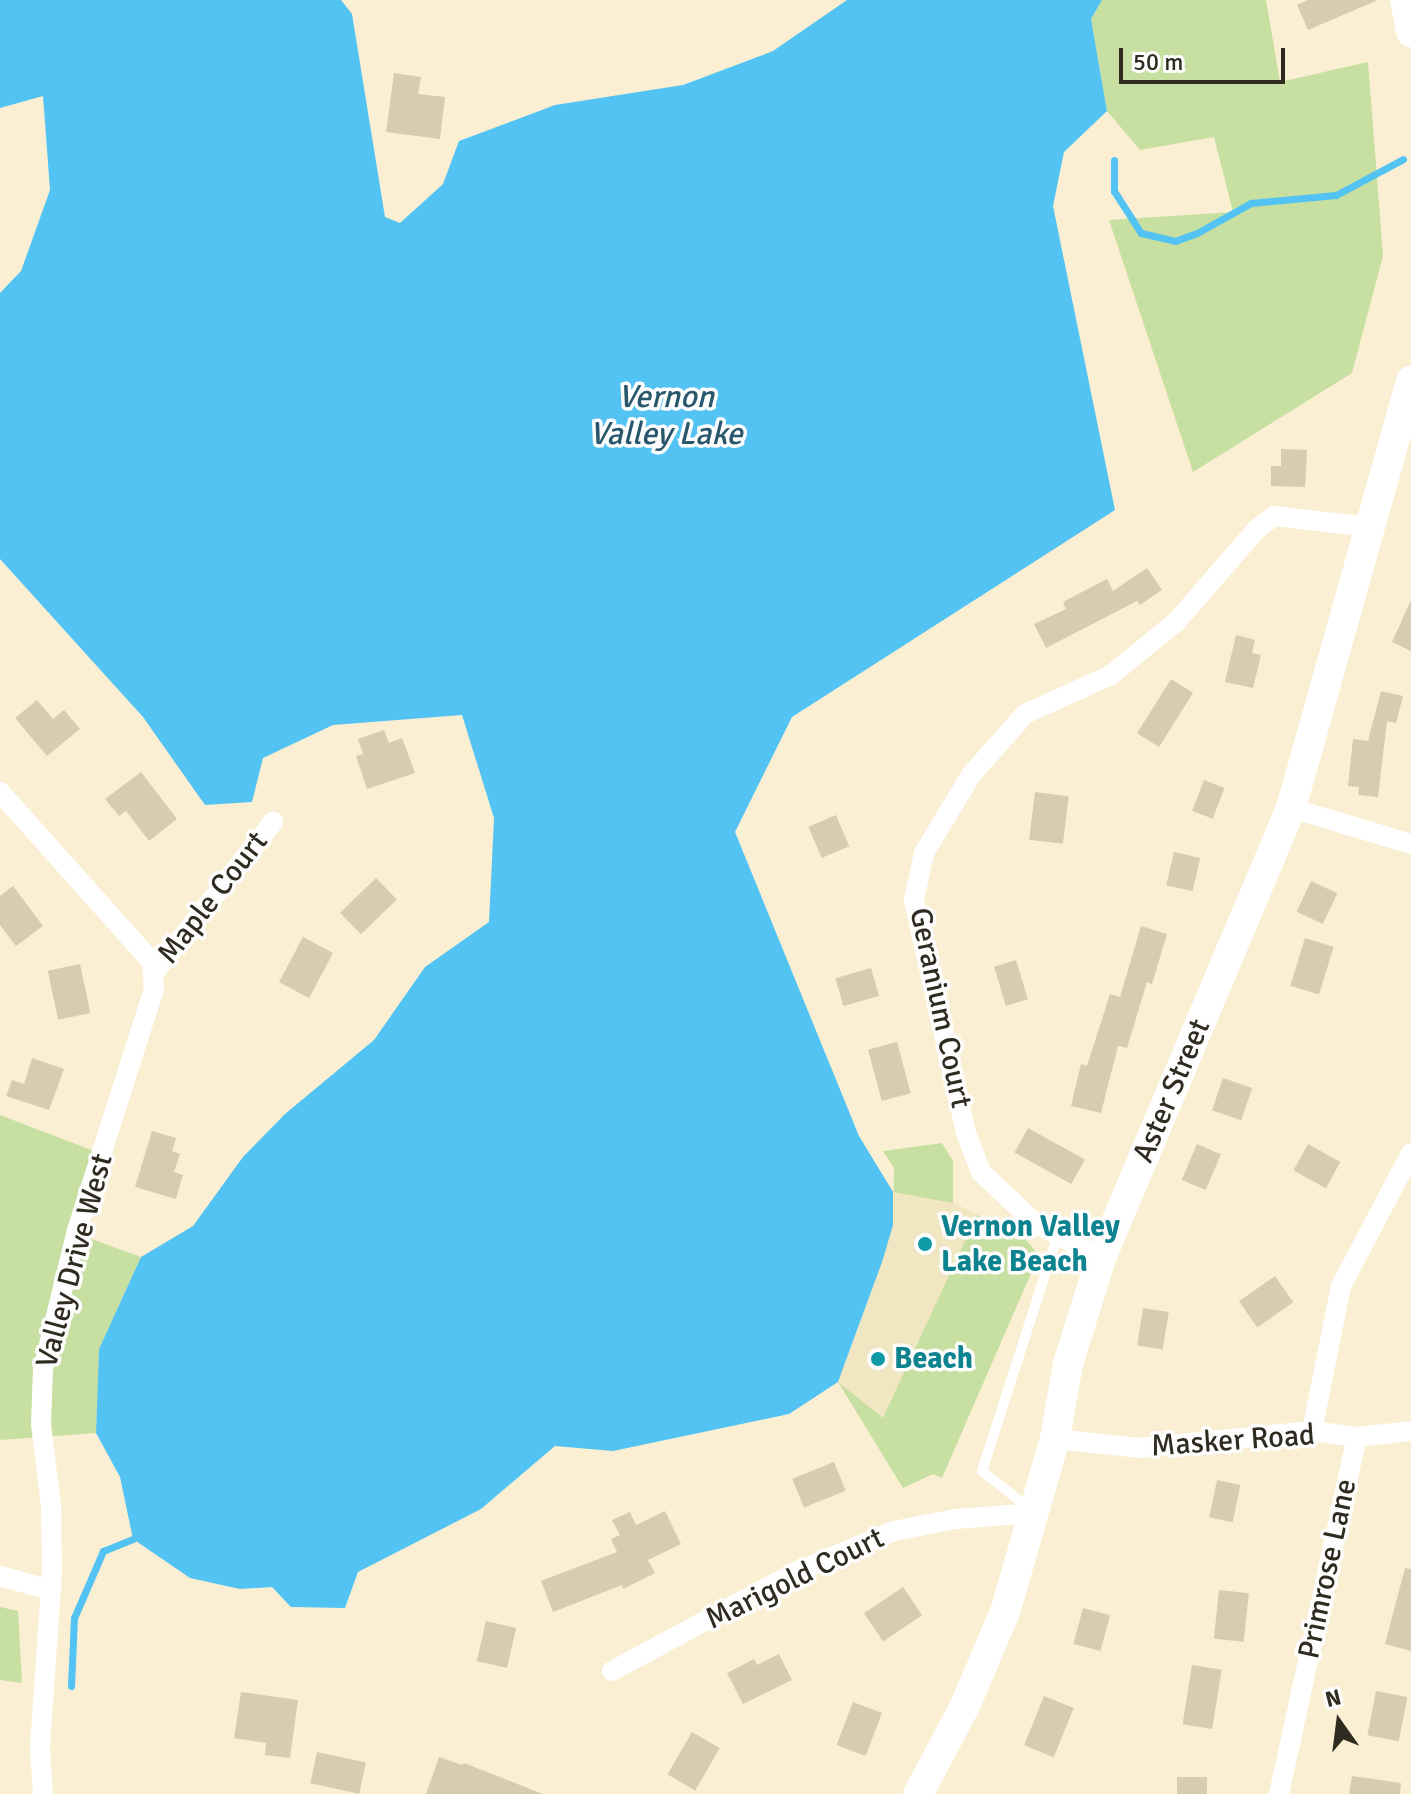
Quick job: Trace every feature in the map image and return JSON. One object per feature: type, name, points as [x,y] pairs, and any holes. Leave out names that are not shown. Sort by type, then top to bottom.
[{"type":"street","points":[[1405,0],[1411,32]]},
{"type":"street","name":"Aster Street","points":[[918,1794],[964,1708],[1005,1612],[1055,1439],[1068,1364],[1101,1258],[1291,808],[1411,381]]},
{"type":"street","name":"Geranium Court","points":[[1101,1258],[1034,1222],[981,1172],[966,1133],[914,900],[924,853],[971,775],[1025,714],[1111,675],[1177,621],[1257,529],[1274,516],[1369,527]]},
{"type":"street","points":[[0,792],[152,962],[153,974]]},
{"type":"street","points":[[1291,808],[1411,844]]},
{"type":"street","name":"Maple Court","points":[[153,974],[273,822]]},
{"type":"street","name":"Valley Drive West","points":[[43,1794],[40,1749],[50,1590],[51,1506],[41,1424],[43,1369],[77,1230],[154,989],[153,974]]},
{"type":"street","points":[[1312,1431],[1341,1286],[1411,1153]]},
{"type":"street","name":"Masker Road","points":[[1055,1439],[1139,1448],[1312,1431],[1357,1437],[1411,1431]]},
{"type":"street","name":"Primrose Lane","points":[[1279,1794],[1357,1437]]},
{"type":"street","name":"Marigold Court","points":[[612,1671],[798,1571],[894,1531],[955,1519],[1035,1513]]},
{"type":"street","points":[[0,1576],[50,1590]]},
{"type":"lane","points":[[1035,1513],[982,1471],[1058,1234]]},
{"type":"green space","points":[[1102,0],[1266,0],[1280,82],[1368,62],[1383,256],[1352,373],[1193,472],[1109,220],[1233,212],[1214,137],[1140,150],[1107,111],[1091,19]]},
{"type":"green space","points":[[0,1115],[104,1155],[81,1235],[141,1257],[99,1349],[96,1433],[0,1440]]},
{"type":"green space","points":[[942,1143],[953,1161],[953,1203],[1025,1239],[1039,1255],[942,1478],[933,1474],[903,1488],[838,1382],[864,1316],[893,1225],[894,1168],[883,1151]]},
{"type":"green space","points":[[0,1607],[18,1611],[22,1683],[0,1680]]},
{"type":"sand","points":[[893,1192],[953,1203],[977,1215],[883,1418],[838,1382],[893,1225]]},
{"type":"water","name":"Vernon Valley Lake","points":[[0,0],[341,0],[352,14],[385,217],[400,223],[443,184],[459,141],[555,105],[683,85],[773,51],[847,0],[1102,0],[1091,19],[1107,111],[1064,152],[1053,206],[1115,510],[792,717],[735,832],[859,1136],[893,1192],[893,1225],[838,1382],[789,1414],[613,1451],[555,1446],[481,1509],[358,1572],[345,1608],[291,1607],[272,1587],[240,1589],[190,1578],[133,1539],[120,1477],[96,1433],[99,1349],[141,1257],[193,1226],[243,1157],[285,1114],[374,1040],[425,967],[489,922],[494,818],[462,715],[333,725],[263,758],[252,802],[205,805],[143,717],[0,559],[0,293],[21,271],[50,190],[43,96],[0,108]]},
{"type":"building","points":[[1308,0],[1378,0],[1308,30],[1297,5]]},
{"type":"building","points":[[394,73],[421,77],[418,94],[445,97],[440,139],[386,132]]},
{"type":"building","points":[[1281,449],[1307,450],[1305,487],[1271,486],[1271,466],[1281,466]]},
{"type":"building","points":[[1147,568],[1162,590],[1140,605],[1137,601],[1046,648],[1034,624],[1066,609],[1063,602],[1107,579],[1113,591]]},
{"type":"building","points":[[1411,600],[1411,651],[1392,642]]},
{"type":"building","points":[[1236,635],[1255,640],[1252,653],[1261,655],[1253,688],[1225,682]]},
{"type":"building","points":[[1171,679],[1193,693],[1159,747],[1137,733]]},
{"type":"building","points":[[1381,691],[1403,696],[1396,723],[1387,721],[1378,797],[1358,795],[1359,787],[1348,786],[1353,739],[1368,741]]},
{"type":"building","points":[[37,700],[53,719],[64,710],[80,729],[47,756],[15,718]]},
{"type":"building","points":[[384,730],[389,743],[402,738],[415,773],[367,789],[356,756],[363,754],[358,739]]},
{"type":"building","points":[[141,772],[177,819],[149,841],[126,811],[119,816],[105,799]]},
{"type":"building","points":[[1204,780],[1225,788],[1213,819],[1192,811]]},
{"type":"building","points":[[1035,792],[1069,796],[1063,844],[1029,840]]},
{"type":"building","points":[[836,815],[849,846],[822,858],[808,827]]},
{"type":"building","points":[[1174,852],[1200,858],[1193,891],[1166,885]]},
{"type":"building","points":[[376,878],[397,900],[361,934],[340,913]]},
{"type":"building","points":[[1311,881],[1337,893],[1323,924],[1297,912]]},
{"type":"building","points":[[13,886],[43,926],[16,946],[0,925],[0,896]]},
{"type":"building","points":[[1141,926],[1167,934],[1152,984],[1147,982],[1127,1048],[1118,1046],[1101,1113],[1071,1106],[1081,1064],[1087,1066],[1110,994],[1120,997]]},
{"type":"building","points":[[303,937],[333,953],[309,998],[279,982]]},
{"type":"building","points":[[1305,938],[1334,947],[1319,995],[1290,986]]},
{"type":"building","points":[[1016,960],[1028,999],[1006,1006],[994,967]]},
{"type":"building","points":[[80,964],[90,1013],[58,1020],[48,971]]},
{"type":"building","points":[[871,968],[879,996],[843,1006],[835,978]]},
{"type":"building","points":[[897,1042],[911,1093],[882,1101],[868,1050]]},
{"type":"building","points":[[32,1058],[64,1069],[49,1110],[6,1096],[12,1080],[24,1084]]},
{"type":"building","points":[[1223,1078],[1252,1088],[1241,1120],[1212,1110]]},
{"type":"building","points":[[1028,1128],[1085,1160],[1071,1184],[1014,1152]]},
{"type":"building","points":[[152,1131],[176,1138],[172,1151],[180,1154],[174,1172],[183,1175],[176,1199],[135,1187]]},
{"type":"building","points":[[1197,1144],[1221,1154],[1206,1190],[1182,1180]]},
{"type":"building","points":[[1308,1144],[1340,1162],[1326,1188],[1293,1170]]},
{"type":"building","points":[[1275,1276],[1293,1302],[1257,1327],[1239,1301]]},
{"type":"building","points":[[1143,1308],[1169,1312],[1163,1350],[1137,1346]]},
{"type":"building","points":[[834,1462],[846,1491],[804,1508],[792,1479]]},
{"type":"building","points":[[1217,1480],[1240,1485],[1233,1522],[1209,1517]]},
{"type":"building","points":[[665,1511],[681,1544],[648,1560],[655,1573],[623,1589],[622,1585],[553,1612],[541,1581],[617,1552],[611,1539],[620,1535],[612,1520],[630,1512],[636,1525]]},
{"type":"building","points":[[1405,1568],[1411,1569],[1411,1651],[1385,1644]]},
{"type":"building","points":[[903,1587],[922,1615],[883,1641],[864,1613]]},
{"type":"building","points":[[1219,1590],[1249,1593],[1244,1642],[1214,1639]]},
{"type":"building","points":[[1083,1608],[1110,1615],[1100,1651],[1073,1644]]},
{"type":"building","points":[[486,1621],[516,1628],[507,1668],[477,1661]]},
{"type":"building","points":[[779,1654],[792,1680],[743,1704],[727,1673],[754,1659],[757,1665]]},
{"type":"building","points":[[1192,1665],[1222,1670],[1212,1729],[1183,1724]]},
{"type":"building","points":[[1376,1691],[1407,1697],[1399,1741],[1367,1735]]},
{"type":"building","points":[[241,1692],[298,1700],[290,1758],[265,1755],[266,1743],[234,1738]]},
{"type":"building","points":[[1044,1696],[1074,1708],[1054,1757],[1024,1745]]},
{"type":"building","points":[[853,1702],[882,1713],[865,1756],[837,1745]]},
{"type":"building","points":[[692,1732],[720,1748],[695,1790],[668,1774]]},
{"type":"building","points":[[317,1752],[366,1762],[359,1794],[310,1783]]},
{"type":"building","points":[[439,1757],[462,1765],[464,1763],[543,1794],[426,1794]]},
{"type":"building","points":[[1352,1776],[1401,1783],[1400,1794],[1349,1794]]},
{"type":"building","points":[[1177,1777],[1207,1777],[1207,1794],[1177,1794]]},
{"type":"waterway","points":[[1114,160],[1114,191],[1141,233],[1175,241],[1197,233],[1251,203],[1336,195],[1403,159]]},
{"type":"waterway","points":[[71,1686],[74,1618],[103,1551],[133,1539]]},
{"type":"place","name":"Vernon Valley Lake Beach","points":[[925,1244]]},
{"type":"place","name":"Beach","points":[[878,1359]]}]
